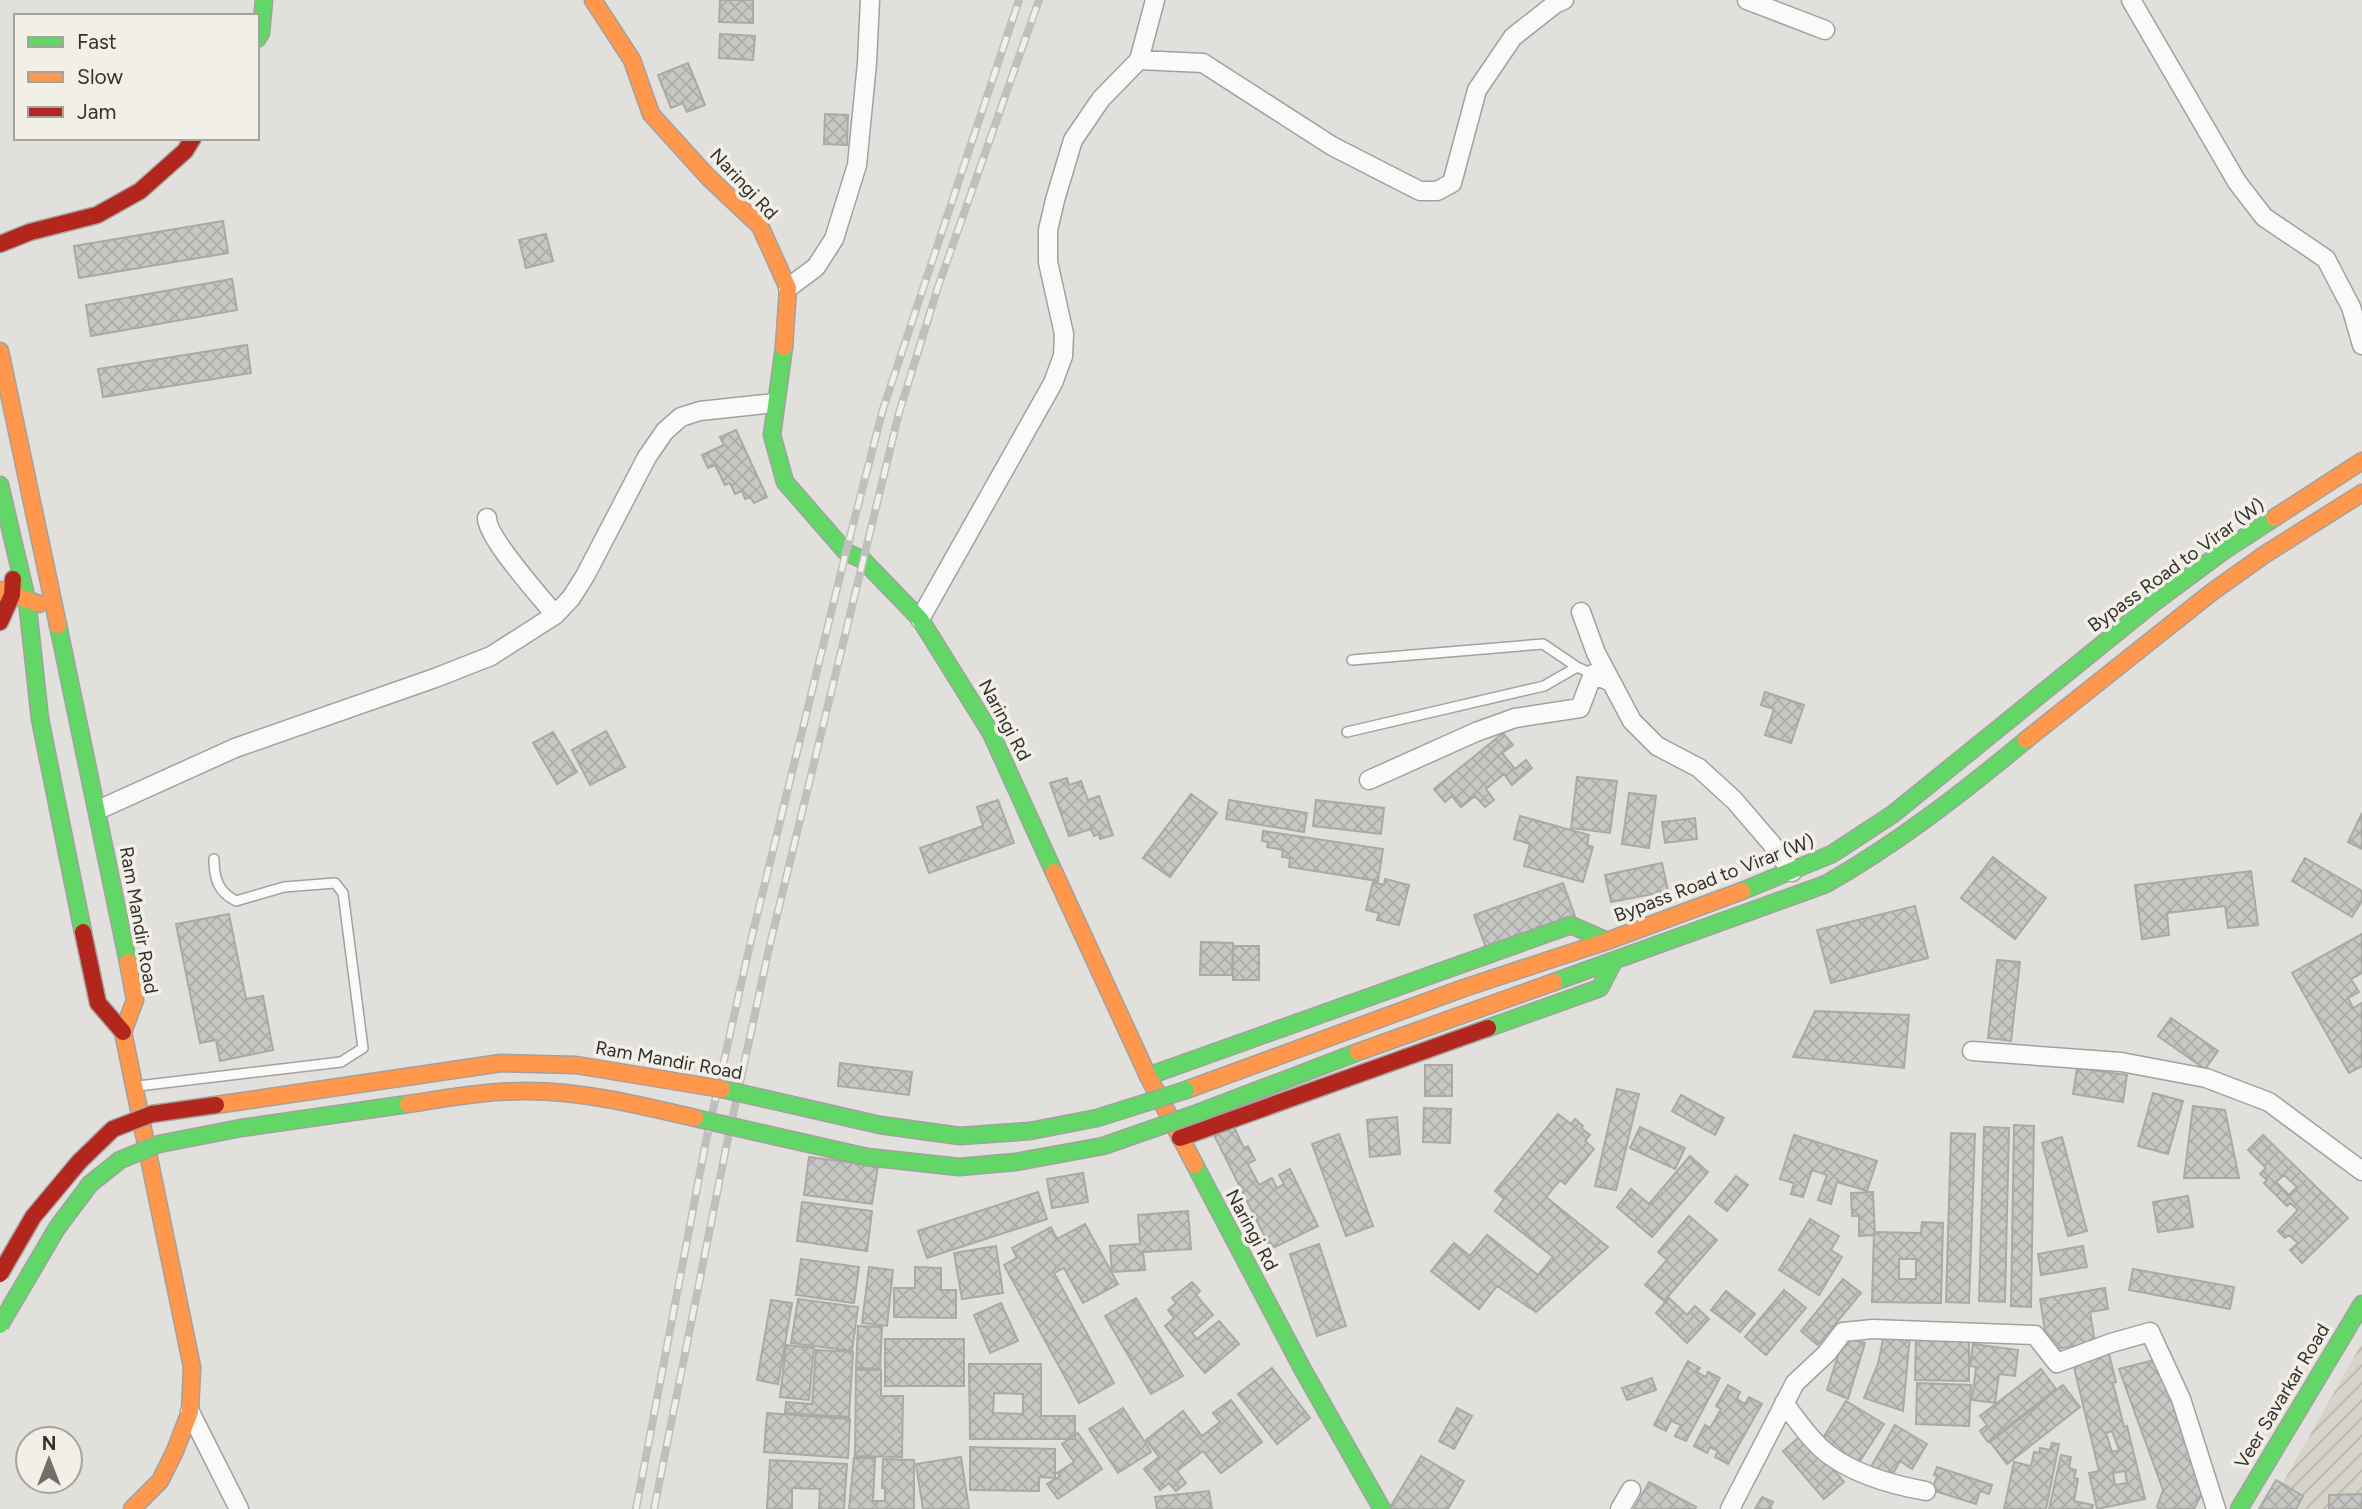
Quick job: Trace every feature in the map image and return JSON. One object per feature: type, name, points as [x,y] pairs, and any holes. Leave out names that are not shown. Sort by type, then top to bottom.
[{"type":"main road","points":[[259,36],[264,0]]},
{"type":"main road","name":"Naringi Rd","points":[[593,0],[632,60],[651,114],[708,177],[760,226],[788,288],[787,322],[772,435],[785,482],[846,552],[863,560],[920,619],[991,733],[1148,1076],[1303,1370],[1382,1509]]},
{"type":"main road","points":[[0,244],[30,232],[97,215],[140,191],[185,151],[193,140]]},
{"type":"main road","name":"Ram Mandir Road","points":[[0,351],[98,810],[135,1000],[122,1032]]},
{"type":"main road","name":"Bypass Road to Virar (W)","points":[[1186,1090],[1451,993],[1607,941],[1832,855],[1893,814],[2162,597],[2222,552],[2362,461]]},
{"type":"main road","points":[[0,485],[12,567],[13,595],[98,1003],[122,1032],[192,1367],[190,1412],[160,1481],[132,1509]]},
{"type":"main road","points":[[0,1325],[57,1228],[90,1184],[120,1160],[159,1144],[241,1128],[469,1095],[527,1091],[612,1099],[867,1157],[959,1167],[1016,1162],[1115,1142],[1210,1109],[1420,1028],[1826,884],[1862,865],[1899,841],[1989,772],[2072,701],[2232,577],[2362,493]]},
{"type":"main road","points":[[12,567],[49,579]]},
{"type":"main road","points":[[13,595],[55,611]]},
{"type":"main road","points":[[0,622],[13,595]]},
{"type":"main road","points":[[1148,1076],[1571,925],[1607,941]]},
{"type":"main road","points":[[1180,1138],[1600,988],[1614,961]]},
{"type":"main road","name":"Ram Mandir Road","points":[[0,1274],[33,1217],[79,1161],[113,1129],[152,1114],[501,1063],[590,1068],[725,1090],[880,1125],[960,1136],[1030,1131],[1097,1118],[1186,1090]]},
{"type":"main road","name":"Veer Savarkar Road","points":[[2239,1509],[2362,1304]]},
{"type":"street","points":[[788,288],[816,267],[834,239],[857,165],[870,0]]},
{"type":"street","points":[[920,619],[1053,383],[1063,356],[1064,334],[1048,262],[1048,230],[1055,200],[1073,140],[1101,99],[1139,60],[1155,0]]},
{"type":"street","points":[[1139,60],[1203,63],[1332,146],[1420,191],[1437,191],[1452,183],[1477,90],[1513,37],[1564,0]]},
{"type":"street","points":[[1747,0],[1825,30]]},
{"type":"street","points":[[2131,0],[2237,182],[2264,216],[2326,259],[2351,307],[2362,345]]},
{"type":"street","points":[[98,810],[235,748],[491,656],[555,615],[571,598],[647,457],[665,430],[681,417],[700,411],[775,403]]},
{"type":"street","points":[[487,518],[487,524],[496,540],[555,615]]},
{"type":"street","points":[[1581,612],[1596,653],[1632,721],[1657,746],[1699,768],[1734,800],[1792,872]]},
{"type":"street","points":[[1369,780],[1476,732],[1515,718],[1580,708],[1585,670],[1611,682]]},
{"type":"street","points":[[1972,1051],[2122,1062],[2206,1078],[2269,1102],[2362,1171]]},
{"type":"street","points":[[1730,1509],[1795,1383],[1827,1353],[1843,1332],[1873,1329],[2030,1334],[2035,1335],[2057,1363],[2150,1332],[2181,1399],[2216,1509]]},
{"type":"street","points":[[1784,1403],[1827,1453],[1874,1479],[1926,1491]]},
{"type":"street","points":[[190,1412],[239,1509]]},
{"type":"street","points":[[1620,1509],[1631,1490]]},
{"type":"lane","points":[[1352,660],[1543,644],[1585,670]]},
{"type":"lane","points":[[1347,732],[1544,685],[1585,670]]},
{"type":"lane","points":[[132,1087],[341,1062],[363,1048],[343,892],[335,883],[316,883],[284,887],[236,901],[226,896],[217,885],[214,859]]},
{"type":"shaded area","points":[[2362,1343],[2362,1509],[2268,1509]]},
{"type":"building","points":[[720,0],[753,0],[753,23],[719,22]]},
{"type":"building","points":[[720,34],[755,36],[753,60],[719,58]]},
{"type":"building","points":[[688,63],[705,105],[687,112],[683,103],[671,108],[658,75]]},
{"type":"building","points":[[825,114],[848,115],[847,145],[824,144]]},
{"type":"building","points":[[223,221],[228,253],[79,278],[74,246]]},
{"type":"building","points":[[546,234],[553,261],[526,268],[519,240]]},
{"type":"building","points":[[232,279],[237,310],[91,336],[86,305]]},
{"type":"building","points":[[247,345],[251,373],[103,397],[98,369]]},
{"type":"building","points":[[736,430],[767,497],[754,503],[750,497],[745,499],[742,491],[735,494],[730,483],[725,485],[715,465],[708,468],[702,455],[724,445],[720,437]]},
{"type":"building","points":[[1765,692],[1804,705],[1791,743],[1765,735],[1774,709],[1761,705]]},
{"type":"building","points":[[606,731],[625,767],[590,785],[572,750]]},
{"type":"building","points":[[553,732],[577,772],[557,784],[533,743]]},
{"type":"building","points":[[1503,733],[1513,745],[1502,753],[1515,769],[1526,760],[1532,768],[1512,785],[1504,774],[1486,789],[1494,800],[1485,807],[1475,796],[1461,807],[1452,796],[1445,802],[1434,789]]},
{"type":"building","points":[[1577,777],[1617,781],[1610,833],[1571,828]]},
{"type":"building","points":[[1067,778],[1069,785],[1081,781],[1088,800],[1099,796],[1113,835],[1100,839],[1099,834],[1094,836],[1091,829],[1069,836],[1050,783]]},
{"type":"building","points":[[1629,793],[1656,796],[1649,848],[1622,844]]},
{"type":"building","points":[[1191,794],[1217,813],[1170,877],[1143,858]]},
{"type":"building","points":[[998,800],[1014,843],[929,873],[920,848],[983,826],[977,807]]},
{"type":"building","points":[[1229,800],[1307,813],[1304,832],[1226,819]]},
{"type":"building","points":[[1316,800],[1384,808],[1381,834],[1313,826]]},
{"type":"building","points":[[2362,813],[2362,849],[2348,842]]},
{"type":"building","points":[[1520,816],[1589,835],[1587,845],[1593,847],[1583,882],[1524,866],[1530,844],[1514,839]]},
{"type":"building","points":[[1695,818],[1697,839],[1665,843],[1662,822]]},
{"type":"building","points":[[1263,831],[1383,849],[1378,881],[1289,867],[1290,858],[1282,857],[1283,850],[1267,847],[1268,842],[1262,841]]},
{"type":"building","points":[[1993,857],[2046,898],[2015,939],[1961,898]]},
{"type":"building","points":[[2305,858],[2362,891],[2362,901],[2352,917],[2292,881]]},
{"type":"building","points":[[1662,863],[1668,891],[1611,902],[1605,875]]},
{"type":"building","points":[[2251,871],[2258,925],[2228,928],[2225,906],[2167,913],[2169,935],[2142,939],[2135,885]]},
{"type":"building","points":[[1385,879],[1409,885],[1399,925],[1377,920],[1379,913],[1366,910],[1373,882],[1384,885]]},
{"type":"building","points":[[1563,883],[1575,916],[1486,948],[1474,915]]},
{"type":"building","points":[[1915,906],[1928,958],[1831,983],[1817,930]]},
{"type":"building","points":[[229,914],[246,999],[263,996],[273,1050],[220,1061],[216,1040],[200,1043],[176,924]]},
{"type":"building","points":[[2362,934],[2362,973],[2351,979],[2359,992],[2348,998],[2353,1008],[2362,1003],[2362,1066],[2349,1073],[2292,973]]},
{"type":"building","points":[[1201,942],[1233,943],[1232,975],[1200,975]]},
{"type":"building","points":[[1233,946],[1259,946],[1259,980],[1233,980]]},
{"type":"building","points":[[1997,960],[2020,962],[2011,1041],[1988,1038]]},
{"type":"building","points":[[1815,1011],[1909,1015],[1904,1068],[1793,1057]]},
{"type":"building","points":[[2171,1018],[2218,1051],[2205,1069],[2158,1036]]},
{"type":"building","points":[[840,1063],[912,1072],[909,1095],[838,1086]]},
{"type":"building","points":[[1425,1065],[1452,1065],[1452,1096],[1425,1096]]},
{"type":"building","points":[[2077,1068],[2127,1075],[2123,1102],[2073,1094]]},
{"type":"building","points":[[1617,1089],[1639,1094],[1616,1190],[1595,1186]]},
{"type":"building","points":[[2153,1093],[2183,1101],[2168,1154],[2138,1146]]},
{"type":"building","points":[[1681,1095],[1724,1118],[1715,1135],[1672,1111]]},
{"type":"building","points":[[2193,1106],[2225,1110],[2239,1178],[2184,1178]]},
{"type":"building","points":[[1424,1108],[1451,1109],[1450,1143],[1423,1142]]},
{"type":"building","points":[[1558,1114],[1571,1124],[1575,1119],[1583,1126],[1581,1128],[1590,1135],[1585,1141],[1594,1149],[1565,1184],[1560,1180],[1546,1197],[1608,1247],[1536,1312],[1497,1286],[1479,1309],[1431,1271],[1454,1243],[1470,1256],[1487,1235],[1538,1275],[1553,1257],[1495,1211],[1504,1199],[1495,1191]]},
{"type":"building","points":[[1397,1117],[1400,1154],[1370,1157],[1367,1120]]},
{"type":"building","points":[[1233,1125],[1244,1148],[1248,1146],[1255,1160],[1248,1164],[1259,1185],[1272,1178],[1277,1188],[1284,1184],[1279,1175],[1290,1169],[1318,1226],[1271,1249],[1214,1135]]},
{"type":"building","points":[[2014,1125],[2034,1126],[2031,1307],[2011,1306]]},
{"type":"building","points":[[1640,1127],[1685,1148],[1675,1169],[1630,1148]]},
{"type":"building","points":[[1984,1127],[2009,1128],[2005,1302],[1979,1301]]},
{"type":"building","points":[[1951,1133],[1975,1134],[1969,1303],[1946,1302]]},
{"type":"building","points":[[1339,1134],[1373,1226],[1346,1236],[1312,1144]]},
{"type":"building","points":[[1794,1135],[1877,1161],[1867,1191],[1837,1182],[1831,1204],[1818,1200],[1827,1175],[1812,1170],[1803,1197],[1791,1194],[1794,1183],[1780,1179]]},
{"type":"building","points":[[2263,1135],[2348,1218],[2302,1263],[2290,1250],[2298,1243],[2289,1235],[2285,1238],[2278,1231],[2298,1210],[2290,1203],[2287,1206],[2264,1183],[2267,1180],[2260,1174],[2266,1168],[2248,1150]],"holes":[[[2284,1175],[2297,1187],[2289,1195],[2276,1182]]]},
{"type":"building","points":[[2062,1137],[2087,1231],[2068,1236],[2042,1143]]},
{"type":"building","points":[[1690,1156],[1708,1172],[1652,1237],[1617,1207],[1631,1189],[1649,1204]]},
{"type":"building","points":[[809,1157],[878,1166],[872,1204],[804,1195]]},
{"type":"building","points":[[1083,1173],[1088,1202],[1052,1208],[1047,1179]]},
{"type":"building","points":[[1736,1176],[1748,1185],[1727,1211],[1715,1202]]},
{"type":"building","points":[[1038,1192],[1047,1219],[927,1258],[918,1231]]},
{"type":"building","points":[[1873,1192],[1875,1235],[1859,1236],[1859,1216],[1852,1216],[1851,1193]]},
{"type":"building","points":[[2188,1196],[2193,1227],[2158,1232],[2153,1202]]},
{"type":"building","points":[[802,1202],[872,1211],[867,1251],[797,1241]]},
{"type":"building","points":[[1188,1211],[1191,1249],[1143,1252],[1145,1270],[1112,1272],[1110,1246],[1140,1244],[1138,1215]]},
{"type":"building","points":[[1689,1216],[1717,1240],[1664,1301],[1645,1285],[1667,1260],[1658,1252]]},
{"type":"building","points":[[1810,1219],[1839,1236],[1831,1250],[1842,1257],[1819,1295],[1779,1270]]},
{"type":"building","points":[[1922,1222],[1943,1223],[1941,1303],[1872,1302],[1874,1232],[1921,1233]],"holes":[[[1899,1259],[1916,1259],[1916,1279],[1899,1279]]]},
{"type":"building","points":[[1085,1224],[1118,1284],[1083,1303],[1064,1268],[1054,1273],[1114,1383],[1079,1403],[1004,1265],[1017,1258],[1012,1248],[1051,1227],[1057,1239]]},
{"type":"building","points":[[1319,1244],[1346,1326],[1317,1336],[1290,1254]]},
{"type":"building","points":[[996,1246],[1003,1293],[962,1299],[954,1253]]},
{"type":"building","points":[[2083,1246],[2087,1267],[2041,1275],[2038,1254]]},
{"type":"building","points":[[801,1259],[859,1267],[854,1303],[796,1295]]},
{"type":"building","points":[[869,1267],[893,1270],[887,1326],[862,1323]]},
{"type":"building","points":[[915,1267],[941,1268],[941,1290],[956,1290],[956,1318],[894,1317],[894,1288],[915,1288]]},
{"type":"building","points":[[2133,1269],[2234,1287],[2230,1309],[2129,1290]]},
{"type":"building","points":[[1843,1279],[1861,1293],[1818,1345],[1801,1331]]},
{"type":"building","points":[[1192,1282],[1200,1291],[1196,1295],[1213,1315],[1192,1333],[1197,1339],[1219,1321],[1239,1344],[1205,1373],[1165,1326],[1174,1318],[1168,1310],[1176,1303],[1172,1298]]},
{"type":"building","points":[[2105,1288],[2108,1309],[2090,1312],[2095,1343],[2048,1350],[2040,1299]]},
{"type":"building","points":[[1784,1290],[1806,1308],[1766,1355],[1745,1337]]},
{"type":"building","points":[[1726,1291],[1755,1314],[1740,1332],[1711,1310]]},
{"type":"building","points":[[1136,1298],[1183,1376],[1151,1394],[1105,1316]]},
{"type":"building","points":[[1669,1298],[1687,1315],[1695,1306],[1709,1319],[1687,1343],[1656,1313]]},
{"type":"building","points":[[798,1299],[858,1307],[852,1351],[791,1343]]},
{"type":"building","points":[[771,1300],[792,1303],[778,1384],[757,1380]]},
{"type":"building","points":[[1001,1303],[1018,1341],[990,1353],[974,1315]]},
{"type":"building","points":[[858,1326],[882,1327],[880,1369],[856,1368]]},
{"type":"building","points":[[1884,1335],[1910,1335],[1903,1411],[1864,1398],[1878,1364]]},
{"type":"building","points":[[1916,1336],[1969,1336],[1969,1381],[1915,1380]]},
{"type":"building","points":[[1844,1337],[1865,1343],[1848,1399],[1827,1390]]},
{"type":"building","points":[[885,1339],[964,1339],[964,1386],[885,1386]]},
{"type":"building","points":[[1973,1344],[2018,1350],[2015,1376],[1999,1374],[1995,1403],[1972,1400],[1976,1367],[1970,1366]]},
{"type":"building","points":[[786,1345],[814,1348],[809,1400],[780,1397]]},
{"type":"building","points":[[816,1350],[853,1352],[849,1417],[785,1413],[786,1402],[812,1404]]},
{"type":"building","points":[[2109,1354],[2116,1382],[2113,1383],[2145,1499],[2097,1509],[2089,1473],[2099,1471],[2073,1363]],"holes":[[[2112,1431],[2119,1450],[2112,1452],[2106,1433]],[[2125,1471],[2127,1483],[2115,1485],[2113,1473]]]},
{"type":"building","points":[[2158,1359],[2204,1489],[2194,1509],[2157,1507],[2163,1490],[2119,1369]]},
{"type":"building","points":[[1688,1361],[1700,1368],[1697,1372],[1706,1377],[1708,1372],[1720,1378],[1686,1441],[1675,1436],[1681,1425],[1671,1421],[1666,1431],[1654,1425]]},
{"type":"building","points":[[969,1364],[1041,1364],[1041,1416],[1075,1416],[1075,1439],[970,1439]],"holes":[[[994,1393],[1023,1394],[1023,1414],[993,1413]]]},
{"type":"building","points":[[1272,1368],[1310,1418],[1277,1444],[1238,1394]]},
{"type":"building","points":[[2041,1369],[2056,1389],[1988,1442],[1980,1431],[1987,1425],[1980,1416]]},
{"type":"building","points":[[856,1370],[881,1370],[881,1396],[903,1396],[902,1457],[855,1456]]},
{"type":"building","points":[[1652,1378],[1656,1390],[1627,1400],[1622,1388]]},
{"type":"building","points":[[1917,1383],[1971,1385],[1969,1426],[1916,1424]]},
{"type":"building","points":[[1728,1385],[1740,1392],[1737,1399],[1745,1404],[1749,1397],[1762,1404],[1728,1464],[1715,1457],[1718,1451],[1710,1447],[1707,1453],[1694,1446],[1705,1425],[1710,1428],[1721,1409],[1716,1406]]},
{"type":"building","points":[[2063,1385],[2080,1407],[2007,1464],[1990,1442]]},
{"type":"building","points":[[1231,1400],[1262,1442],[1221,1473],[1203,1451],[1177,1471],[1186,1483],[1176,1491],[1169,1483],[1160,1490],[1144,1469],[1159,1457],[1146,1440],[1183,1411],[1202,1436],[1220,1422],[1213,1413]]},
{"type":"building","points":[[1846,1401],[1884,1424],[1858,1464],[1821,1441]]},
{"type":"building","points":[[1123,1408],[1151,1452],[1118,1473],[1089,1429]]},
{"type":"building","points":[[1457,1408],[1472,1416],[1454,1449],[1439,1441]]},
{"type":"building","points":[[767,1413],[850,1419],[848,1458],[764,1452]]},
{"type":"building","points":[[1895,1425],[1927,1444],[1912,1469],[1900,1461],[1889,1481],[1869,1470]]},
{"type":"building","points":[[1078,1433],[1102,1469],[1058,1499],[1047,1484],[1060,1476],[1057,1473],[1074,1462],[1062,1444]]},
{"type":"building","points":[[1803,1434],[1844,1482],[1824,1499],[1783,1451]]},
{"type":"building","points":[[2052,1443],[2059,1444],[2046,1509],[2004,1509],[2014,1462],[2031,1466],[2034,1452],[2039,1453],[2040,1448],[2050,1450]]},
{"type":"building","points":[[970,1447],[1055,1449],[1055,1478],[1039,1477],[1039,1491],[970,1490]]},
{"type":"building","points":[[2061,1455],[2071,1457],[2069,1468],[2076,1470],[2074,1478],[2078,1479],[2074,1501],[2093,1505],[2092,1509],[2049,1509]]},
{"type":"building","points":[[1421,1456],[1464,1481],[1448,1509],[1389,1509]]},
{"type":"building","points":[[961,1457],[969,1509],[923,1509],[916,1464]]},
{"type":"building","points":[[854,1458],[875,1458],[873,1501],[885,1501],[885,1488],[882,1488],[883,1459],[914,1460],[914,1509],[849,1509]]},
{"type":"building","points":[[770,1460],[847,1464],[844,1509],[819,1509],[820,1489],[792,1488],[792,1509],[767,1509]]},
{"type":"building","points":[[1937,1467],[1992,1485],[1989,1494],[1980,1491],[1976,1504],[1932,1490]]},
{"type":"building","points":[[2276,1480],[2303,1496],[2296,1509],[2259,1509]]},
{"type":"building","points":[[1649,1482],[1696,1507],[1695,1509],[1634,1509]]},
{"type":"building","points":[[1209,1491],[1212,1509],[1157,1509],[1155,1497]]},
{"type":"building","points":[[2362,1494],[2362,1509],[2329,1509],[2329,1495]]},
{"type":"building","points":[[1762,1497],[1773,1502],[1770,1508],[1772,1509],[1755,1509]]},
{"type":"railway","points":[[636,1509],[706,1141],[751,940],[846,552],[883,409],[1019,0]]},
{"type":"railway","points":[[654,1509],[770,944],[899,413],[938,287],[1039,0]]},
{"type":"traffic: fast","points":[[259,36],[264,0]]},
{"type":"traffic: fast","points":[[784,347],[772,435],[785,482],[846,552],[863,560],[920,619],[991,733],[1054,872]]},
{"type":"traffic: fast","points":[[0,485],[27,600],[40,719],[83,932]]},
{"type":"traffic: fast","points":[[1742,891],[1832,854],[1893,814],[2152,604],[2222,552],[2274,518]]},
{"type":"traffic: fast","points":[[58,625],[128,962]]},
{"type":"traffic: fast","points":[[1554,982],[1826,884],[1879,852],[2026,740]]},
{"type":"traffic: fast","points":[[1148,1076],[1571,925],[1607,941]]},
{"type":"traffic: fast","points":[[1488,1028],[1600,988],[1614,961]]},
{"type":"traffic: fast","points":[[695,1118],[867,1157],[959,1167],[1016,1162],[1103,1146],[1358,1052]]},
{"type":"traffic: fast","points":[[722,1089],[880,1125],[960,1136],[1030,1131],[1097,1118],[1186,1090]]},
{"type":"traffic: fast","points":[[0,1325],[57,1228],[90,1184],[120,1160],[159,1144],[241,1128],[408,1104]]},
{"type":"traffic: fast","points":[[1195,1165],[1303,1370],[1382,1509]]},
{"type":"traffic: fast","points":[[2239,1509],[2362,1304]]},
{"type":"traffic: slow","points":[[593,0],[632,60],[651,114],[708,177],[760,226],[788,288],[784,347]]},
{"type":"traffic: slow","points":[[0,351],[58,625]]},
{"type":"traffic: slow","points":[[2274,518],[2362,461]]},
{"type":"traffic: slow","points":[[2026,740],[2212,592],[2264,555],[2362,493]]},
{"type":"traffic: slow","points":[[0,590],[39,604]]},
{"type":"traffic: slow","points":[[1054,872],[1148,1076],[1195,1165]]},
{"type":"traffic: slow","points":[[1186,1090],[1464,988],[1607,941],[1742,891]]},
{"type":"traffic: slow","points":[[128,962],[135,1000],[123,1032],[192,1367],[190,1412],[175,1451],[160,1481],[132,1509]]},
{"type":"traffic: slow","points":[[1358,1052],[1554,982]]},
{"type":"traffic: slow","points":[[216,1105],[501,1063],[576,1065],[722,1089]]},
{"type":"traffic: slow","points":[[408,1104],[496,1092],[569,1093],[695,1118]]},
{"type":"traffic: jam","points":[[0,244],[30,232],[97,215],[140,191],[185,151],[192,140]]},
{"type":"traffic: jam","points":[[0,622],[12,595],[13,579]]},
{"type":"traffic: jam","points":[[83,932],[98,1003],[123,1032]]},
{"type":"traffic: jam","points":[[1180,1138],[1488,1028]]},
{"type":"traffic: jam","points":[[0,1274],[33,1217],[79,1162],[113,1129],[152,1114],[216,1105]]}]
